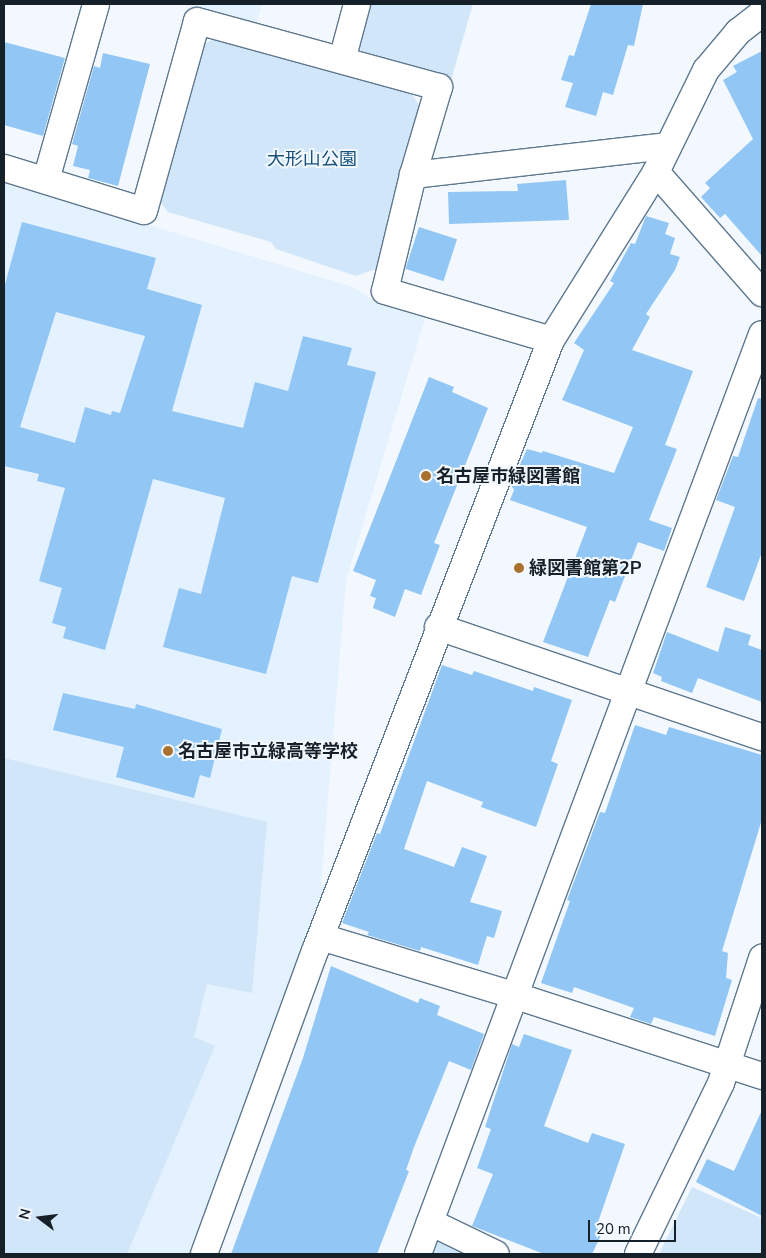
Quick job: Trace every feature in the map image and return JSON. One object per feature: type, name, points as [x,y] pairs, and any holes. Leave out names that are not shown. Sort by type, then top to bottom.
[{"type":"street","points":[[46,180],[96,4]]},
{"type":"street","points":[[342,60],[357,4]]},
{"type":"street","points":[[204,1254],[438,627],[551,340],[656,172],[706,70],[738,32],[762,13]]},
{"type":"street","points":[[4,168],[144,211],[197,21],[439,87],[413,175],[385,291],[551,340]]},
{"type":"street","points":[[413,175],[668,146]]},
{"type":"street","points":[[656,172],[762,293]]},
{"type":"street","points":[[418,1254],[762,334]]},
{"type":"street","points":[[438,627],[762,737]]},
{"type":"street","points":[[321,937],[516,996],[762,1076]]},
{"type":"street","points":[[638,1254],[728,1065],[762,958]]},
{"type":"street","points":[[430,1222],[496,1254]]},
{"type":"shaded area","points":[[184,4],[262,4],[256,25]]},
{"type":"shaded area","name":"名古屋市立緑高等学校","points":[[4,181],[353,287],[371,299],[426,315],[346,580],[321,884],[325,887],[190,1254],[4,1254]]},
{"type":"green space","points":[[369,4],[473,4],[451,80],[366,57],[357,45]]},
{"type":"green space","name":"大形山公園","points":[[217,37],[410,91],[421,108],[378,268],[356,276],[276,249],[271,242],[168,212],[159,200],[201,46]]},
{"type":"green space","points":[[4,758],[267,822],[252,993],[207,984],[194,1037],[215,1046],[127,1254],[4,1254]]},
{"type":"green space","points":[[692,1187],[762,1218],[762,1254],[659,1254]]},
{"type":"green space","points":[[448,1237],[482,1254],[430,1254],[434,1244]]},
{"type":"building","points":[[591,4],[643,4],[634,46],[628,45],[613,95],[603,92],[596,116],[565,107],[573,83],[561,80],[569,55],[574,56]]},
{"type":"building","points":[[4,42],[65,58],[43,136],[4,125]]},
{"type":"building","points":[[762,51],[762,256],[725,214],[720,218],[701,197],[710,188],[705,183],[753,139],[723,80],[737,72],[733,66]]},
{"type":"building","points":[[103,53],[150,64],[118,186],[88,178],[90,170],[73,166],[78,146],[72,144],[94,66],[100,68]]},
{"type":"building","points":[[566,180],[569,220],[449,224],[448,192],[518,191],[517,184]]},
{"type":"building","points":[[646,216],[669,223],[665,234],[675,238],[670,254],[680,257],[675,270],[646,314],[650,317],[632,350],[693,371],[665,445],[677,449],[649,520],[672,528],[664,551],[638,542],[615,602],[610,600],[588,657],[543,642],[587,527],[510,500],[514,490],[511,485],[527,449],[542,453],[543,451],[614,473],[633,427],[562,400],[584,350],[574,343],[614,283],[610,281],[631,243],[635,244]]},
{"type":"building","points":[[22,222],[156,258],[147,289],[202,305],[172,411],[243,428],[255,382],[288,391],[303,336],[352,348],[347,365],[376,372],[318,583],[292,576],[266,674],[163,647],[179,588],[201,594],[225,498],[153,479],[105,650],[63,638],[66,627],[52,623],[62,588],[39,581],[65,488],[37,481],[39,474],[4,466],[4,288]],"holes":[[[56,312],[145,336],[120,413],[112,411],[111,415],[85,407],[75,443],[20,427]]]},
{"type":"building","points":[[419,227],[457,239],[443,281],[405,269]]},
{"type":"building","name":"名古屋市緑図書館","points":[[429,377],[454,387],[452,392],[488,408],[434,543],[440,545],[421,595],[405,589],[395,617],[373,608],[376,598],[370,596],[376,580],[353,571]]},
{"type":"building","points":[[758,398],[762,399],[762,552],[744,601],[706,587],[735,507],[716,500],[733,456],[738,457]]},
{"type":"building","points":[[725,627],[751,635],[748,645],[762,650],[762,702],[698,678],[692,693],[661,681],[662,677],[653,673],[667,632],[718,652]]},
{"type":"building","points":[[442,665],[472,675],[474,671],[533,691],[534,687],[572,700],[551,761],[558,764],[536,827],[481,807],[483,802],[427,781],[404,849],[454,867],[462,847],[487,856],[470,902],[502,911],[494,938],[487,936],[478,965],[421,947],[420,951],[367,935],[369,932],[342,923],[377,833],[380,834]]},
{"type":"building","points":[[63,693],[135,709],[136,704],[222,729],[210,778],[200,775],[194,798],[116,777],[124,747],[53,730]]},
{"type":"building","points":[[635,725],[666,735],[669,727],[762,755],[762,819],[722,951],[728,953],[726,978],[732,980],[715,1036],[654,1017],[651,1024],[630,1017],[634,1008],[574,987],[572,993],[541,983],[570,901],[567,900],[600,812],[605,813]]},
{"type":"building","points":[[331,966],[418,1003],[420,998],[440,1006],[437,1015],[484,1034],[471,1070],[449,1061],[414,1147],[406,1170],[409,1171],[377,1254],[231,1254],[303,1058]]},
{"type":"building","points":[[524,1034],[572,1050],[544,1126],[588,1143],[592,1133],[625,1144],[596,1228],[603,1231],[592,1254],[544,1254],[472,1226],[493,1174],[477,1168],[491,1129],[485,1127],[512,1044],[519,1047]]},
{"type":"building","points":[[762,1110],[762,1216],[696,1182],[707,1159],[734,1171]]},
{"type":"place","name":"名古屋市緑図書館","points":[[426,476]]},
{"type":"place","name":"緑図書館第2P","points":[[519,568]]},
{"type":"place","name":"名古屋市立緑高等学校","points":[[168,751]]}]
